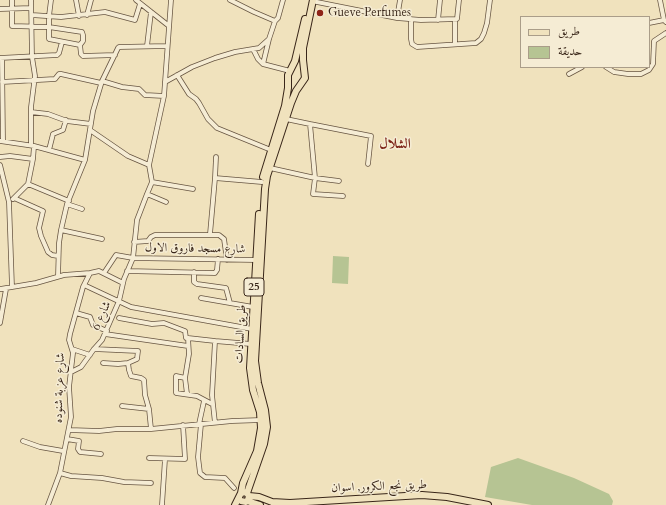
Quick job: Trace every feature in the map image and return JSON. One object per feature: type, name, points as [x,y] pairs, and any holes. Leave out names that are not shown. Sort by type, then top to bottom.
[{"type":"main road","points":[[311,0],[303,48],[305,78],[301,84],[295,85],[288,79],[288,75],[296,58],[311,0]]},
{"type":"main road","points":[[291,70],[298,68],[304,72]]},
{"type":"main road","name":"طريق السادات","points":[[245,496],[243,482],[259,444],[261,420],[251,379],[250,357],[262,182],[286,102],[288,79]]},
{"type":"main road","name":"طريق السادات","points":[[245,496],[264,444],[267,427],[255,361],[264,196],[270,168],[292,98],[301,84]]},
{"type":"main road","points":[[251,482],[253,490],[259,497]]},
{"type":"main road","name":"طريق نجع الكرور, اسوان","points":[[245,496],[259,497],[272,502],[294,503],[422,495],[447,497],[488,505]]},
{"type":"main road","points":[[245,496],[260,505]]},
{"type":"main road","name":"25","points":[[235,505],[245,496]]},
{"type":"main road","points":[[331,500],[337,501],[340,505]]},
{"type":"main road","name":"طريق نجع الكرور, اسوان","points":[[285,505],[294,503]]},
{"type":"street","points":[[12,0],[12,26],[49,27],[82,32],[83,41],[80,45],[81,54],[83,56],[114,55]]},
{"type":"street","points":[[9,202],[28,184],[33,159],[30,112],[35,80],[32,57],[33,26],[31,0]]},
{"type":"street","points":[[51,0],[49,39],[80,45]]},
{"type":"street","points":[[76,0],[79,16]]},
{"type":"street","points":[[88,15],[91,0]]},
{"type":"street","points":[[136,0],[169,26]]},
{"type":"street","points":[[171,0],[164,96],[149,164],[152,182],[193,189]]},
{"type":"street","points":[[230,0],[275,21]]},
{"type":"street","points":[[263,64],[275,21],[278,18],[282,0]]},
{"type":"street","points":[[311,0],[397,18],[455,20]]},
{"type":"street","points":[[397,18],[400,0]]},
{"type":"street","points":[[438,20],[440,0]]},
{"type":"street","points":[[455,44],[455,20],[458,17],[459,0]]},
{"type":"street","points":[[411,19],[411,39],[416,47],[476,42],[481,40],[487,23],[490,0]]},
{"type":"street","points":[[650,23],[665,21],[660,0]]},
{"type":"street","points":[[32,15],[61,17],[105,12],[135,20],[140,4]]},
{"type":"street","points":[[0,9],[32,8]]},
{"type":"street","points":[[147,46],[151,12]]},
{"type":"street","points":[[608,68],[614,72],[628,74],[645,73],[653,64],[654,41],[666,33]]},
{"type":"street","points":[[165,82],[192,67],[225,55],[259,48],[270,39]]},
{"type":"street","points":[[62,42],[57,55],[1,58],[1,141],[33,146],[86,160]]},
{"type":"street","points":[[58,276],[58,256],[61,230],[68,203],[86,160],[93,111],[101,82],[119,47],[167,46]]},
{"type":"street","points":[[253,49],[258,59],[263,64],[291,70]]},
{"type":"street","points":[[569,74],[580,68]]},
{"type":"street","points":[[2,82],[55,80],[59,74],[61,74],[122,87],[139,89],[145,95],[164,96]]},
{"type":"street","points":[[177,75],[189,94],[196,99],[208,119],[217,128],[271,150]]},
{"type":"street","points":[[30,112],[48,114],[66,120],[91,124]]},
{"type":"street","points":[[286,118],[371,136],[368,164]]},
{"type":"street","points":[[49,150],[53,134],[63,130],[66,120]]},
{"type":"street","points":[[310,124],[314,178],[313,194],[343,196]]},
{"type":"street","points":[[90,130],[128,156],[149,164]]},
{"type":"street","points":[[0,157],[10,156],[33,159]]},
{"type":"street","points":[[210,234],[216,157]]},
{"type":"street","points":[[0,165],[9,202],[12,287]]},
{"type":"street","points":[[270,168],[314,178],[339,181]]},
{"type":"street","points":[[215,178],[262,182]]},
{"type":"street","name":"شارع 6","points":[[71,372],[81,367],[100,342],[119,302],[123,283],[133,258],[136,220],[152,182]]},
{"type":"street","points":[[28,184],[82,209]]},
{"type":"street","points":[[0,186],[6,186]]},
{"type":"street","points":[[147,194],[166,202]]},
{"type":"street","points":[[14,198],[43,211],[39,228],[41,236],[48,252],[52,255],[58,256]]},
{"type":"street","points":[[61,230],[102,239]]},
{"type":"street","points":[[134,242],[148,241],[155,234],[219,235],[223,237],[227,260]]},
{"type":"street","name":"شارع مسجد فاروق الاول","points":[[104,273],[115,255],[133,258],[256,260]]},
{"type":"street","points":[[128,271],[215,273],[217,270],[218,260]]},
{"type":"street","points":[[0,289],[36,283],[58,276],[90,273],[99,270],[123,283]]},
{"type":"street","points":[[194,272],[194,282],[197,284],[226,288],[230,304]]},
{"type":"street","name":"شارع عزبة شنوده","points":[[48,505],[60,472],[63,451],[72,415],[69,390],[72,349],[69,337],[84,284],[90,273]]},
{"type":"street","points":[[84,284],[131,307],[252,329]]},
{"type":"street","points":[[0,323],[6,288]]},
{"type":"street","points":[[201,298],[253,307]]},
{"type":"street","points":[[76,313],[90,317],[93,325],[106,332],[188,346]]},
{"type":"street","points":[[120,318],[152,324],[164,323],[184,330],[186,338],[188,338],[185,378],[187,394]]},
{"type":"street","points":[[188,338],[251,344]]},
{"type":"street","points":[[215,341],[212,404],[215,423]]},
{"type":"street","points":[[72,349],[90,354]]},
{"type":"street","points":[[94,349],[137,350],[137,359],[128,363],[103,363]]},
{"type":"street","points":[[128,363],[128,370],[131,376],[144,380],[151,428]]},
{"type":"street","points":[[185,378],[176,376],[176,391],[178,393],[197,396],[212,404]]},
{"type":"street","points":[[204,401],[200,424],[198,457],[200,474],[205,477],[225,478],[234,488]]},
{"type":"street","points":[[122,406],[149,409]]},
{"type":"street","points":[[69,430],[99,431],[261,420]]},
{"type":"street","points":[[149,458],[185,459],[183,425]]},
{"type":"street","points":[[67,439],[79,441],[78,449],[80,452],[101,454]]},
{"type":"street","points":[[23,441],[40,447],[63,451]]},
{"type":"street","points":[[162,505],[165,459]]},
{"type":"street","points":[[60,472],[71,476],[102,478],[124,482],[151,483]]},
{"type":"green space","points":[[333,256],[349,257],[348,284],[332,283]]},
{"type":"green space","points":[[518,458],[574,478],[609,494],[613,501],[612,505],[532,505],[485,497],[491,467]]},
{"type":"place","name":"Gueve Perfumes","points":[[320,13]]},
{"type":"district","name":"الشلال","points":[[395,145]]}]
